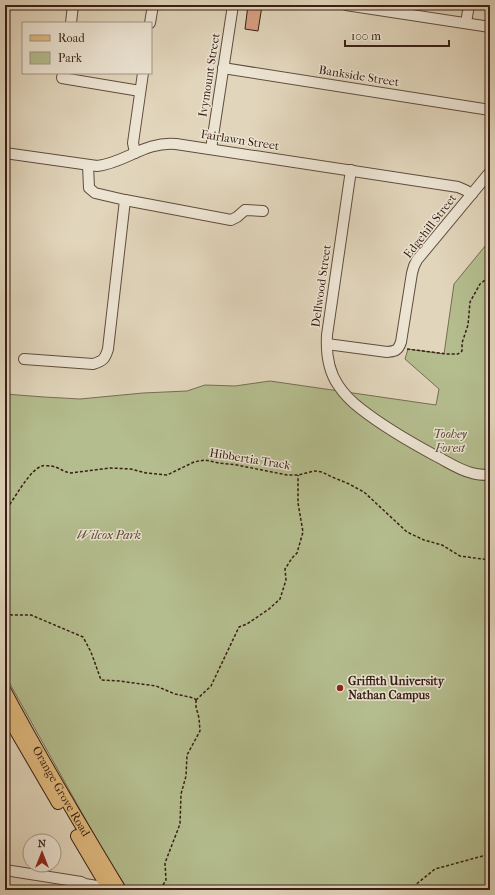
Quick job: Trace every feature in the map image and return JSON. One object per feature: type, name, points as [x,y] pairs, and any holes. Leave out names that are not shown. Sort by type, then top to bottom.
[{"type":"main road","name":"Orange Grove Road","points":[[5,691],[68,805],[112,889]]},
{"type":"main road","name":"Orange Grove Road","points":[[5,712],[98,870],[112,889]]},
{"type":"street","points":[[71,22],[73,5]]},
{"type":"street","points":[[150,22],[153,5]]},
{"type":"street","name":"Ivymount Street","points":[[211,149],[233,5]]},
{"type":"street","points":[[346,5],[490,27]]},
{"type":"street","points":[[466,23],[469,5]]},
{"type":"street","name":"Bankside Street","points":[[223,68],[490,110]]},
{"type":"street","points":[[63,74],[62,78],[140,91]]},
{"type":"street","points":[[135,153],[133,143],[142,74]]},
{"type":"street","name":"Fairlawn Street","points":[[5,153],[104,166],[154,145],[168,143],[458,187],[472,194]]},
{"type":"street","points":[[88,165],[89,188],[95,193],[231,220],[245,210],[262,211]]},
{"type":"street","name":"Dellwood Street","points":[[352,170],[327,344],[327,354],[332,375],[337,384],[350,399],[360,409],[379,422],[414,444],[463,470],[490,475]]},
{"type":"street","name":"Edgehill Street","points":[[399,348],[412,273],[417,260],[490,172]]},
{"type":"street","points":[[24,358],[92,364],[105,358],[108,349],[125,200]]},
{"type":"street","points":[[327,344],[387,352],[394,352],[399,348]]},
{"type":"street","points":[[5,870],[81,882],[112,889]]},
{"type":"street","points":[[81,882],[93,878],[98,870]]},
{"type":"path","points":[[399,348],[447,354],[458,354],[462,351],[462,343],[468,325],[470,302],[480,284],[490,276]]},
{"type":"path","name":"Hibbertia Track","points":[[5,506],[10,504],[34,470],[43,465],[59,468],[66,473],[110,468],[131,469],[146,473],[168,475],[194,462],[205,460],[287,474],[298,475],[314,471],[322,472],[364,492],[407,532],[424,540],[442,545],[460,556],[490,560]]},
{"type":"path","points":[[163,890],[163,885],[166,880],[165,863],[180,824],[181,794],[186,776],[188,755],[200,731],[196,700],[211,686],[239,627],[247,624],[264,613],[280,599],[286,580],[286,569],[296,553],[303,532],[298,503],[298,475]]},
{"type":"path","points":[[5,614],[31,615],[83,637],[91,652],[101,680],[156,686],[175,694],[194,698],[196,700]]},
{"type":"path","points":[[409,890],[435,869],[490,854]]},
{"type":"green space","points":[[490,240],[490,890],[125,890],[5,675],[5,394],[80,399],[143,393],[187,391],[205,385],[235,386],[270,381],[436,405],[439,389],[405,359],[408,349],[444,354],[454,284]]},
{"type":"building","points":[[248,5],[262,6],[258,31],[245,29]]},
{"type":"place","name":"Griffith University Nathan Campus","points":[[340,688]]},
{"type":"park label","name":"Toohey Forest","points":[[450,441]]},
{"type":"park label","name":"Wilcox Park","points":[[109,535]]}]
